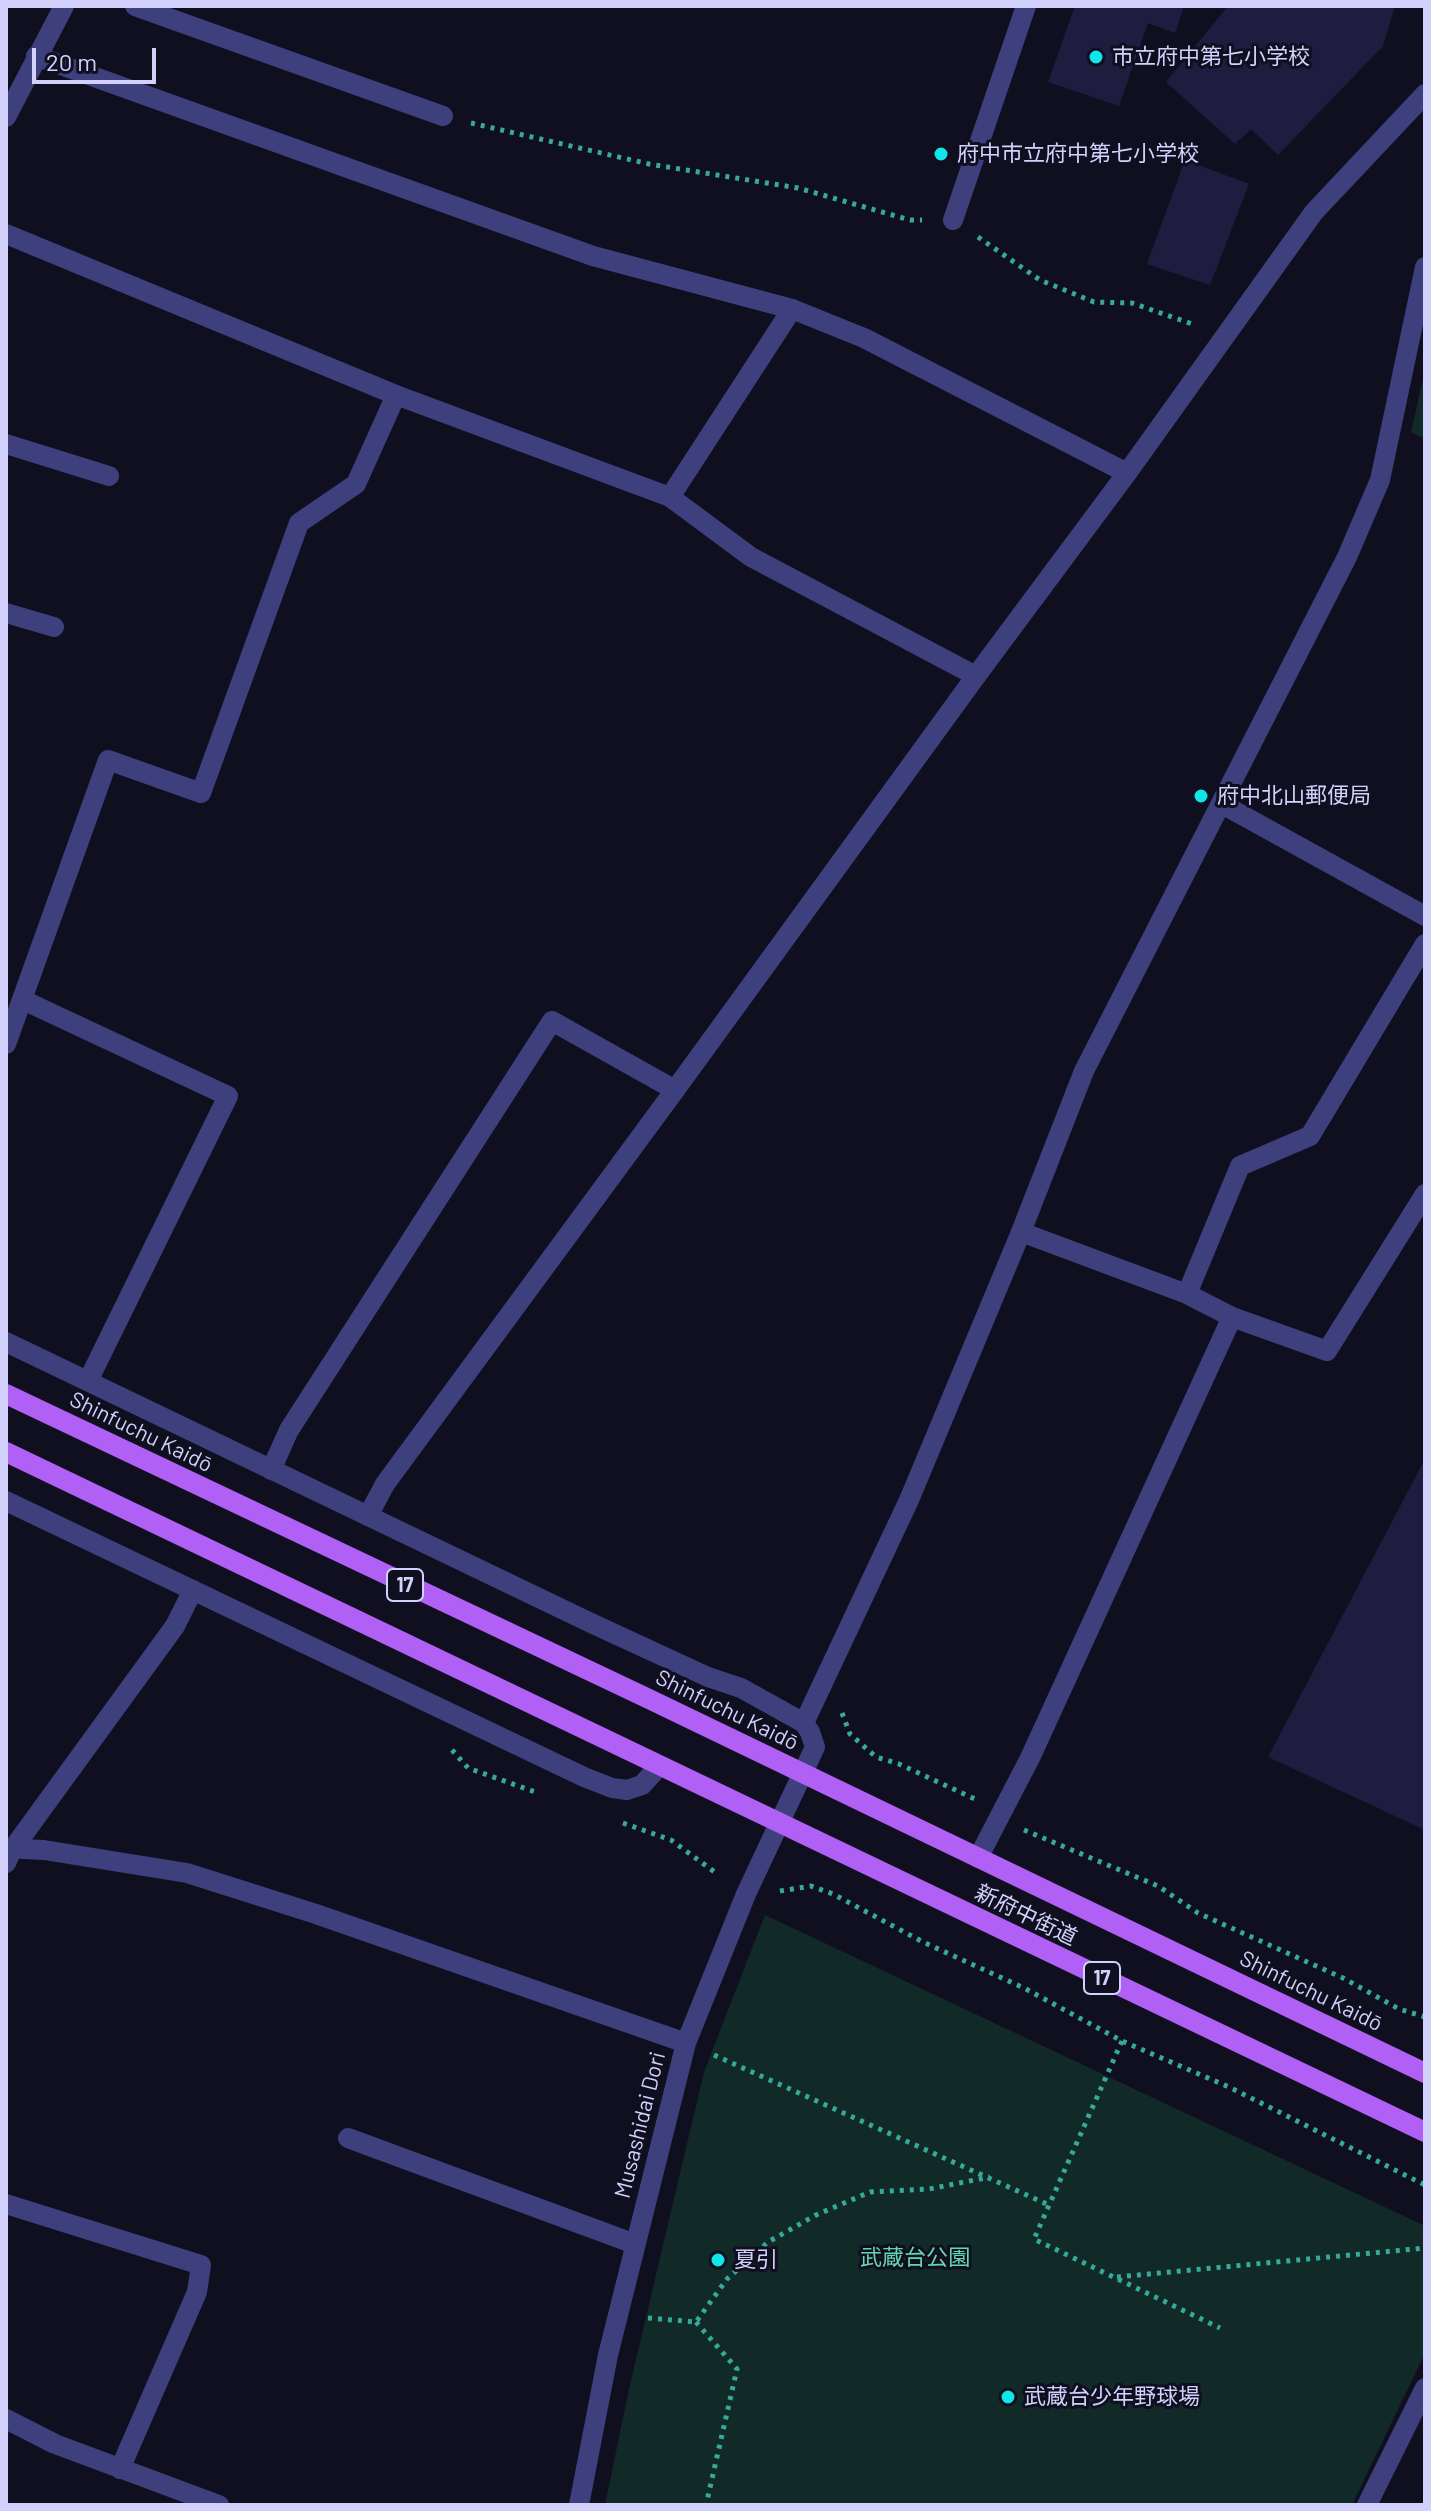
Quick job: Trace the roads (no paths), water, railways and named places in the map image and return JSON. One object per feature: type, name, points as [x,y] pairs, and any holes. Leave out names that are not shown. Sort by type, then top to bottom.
[{"type":"main road","name":"Shinfuchu Kaidō","points":[[6,1394],[649,1699],[1425,2073]]},
{"type":"main road","name":"17","points":[[6,1452],[780,1823]]},
{"type":"main road","name":"新府中街道","points":[[780,1823],[1425,2132]]},
{"type":"street","points":[[6,117],[64,6]]},
{"type":"street","points":[[135,6],[443,116]]},
{"type":"street","points":[[953,220],[1026,6]]},
{"type":"street","points":[[36,56],[593,256],[792,309],[864,338],[1127,473]]},
{"type":"street","points":[[368,1516],[385,1484],[1127,473],[1314,212],[1425,94]]},
{"type":"street","points":[[6,234],[396,395],[670,497],[751,557],[976,676]]},
{"type":"street","points":[[6,1342],[708,1677],[741,1688],[804,1723],[909,1500],[1021,1232],[1084,1071],[1347,557],[1380,480],[1425,267]]},
{"type":"street","points":[[670,497],[792,309]]},
{"type":"street","points":[[6,1044],[108,760],[201,793],[299,523],[356,484],[396,395]]},
{"type":"street","points":[[6,444],[109,476]]},
{"type":"street","points":[[6,613],[54,627]]},
{"type":"street","points":[[1222,804],[1425,916]]},
{"type":"street","points":[[1187,1294],[1240,1166],[1310,1136],[1425,944]]},
{"type":"street","points":[[23,1000],[228,1096],[88,1381]]},
{"type":"street","points":[[271,1470],[289,1430],[552,1021],[675,1090]]},
{"type":"street","points":[[1021,1232],[1187,1294],[1232,1317],[1327,1351],[1425,1194]]},
{"type":"street","points":[[978,1858],[1030,1758],[1232,1317]]},
{"type":"street","points":[[6,1501],[612,1788],[627,1790],[642,1785],[659,1766]]},
{"type":"street","points":[[8,1854],[175,1626],[193,1590]]},
{"type":"street","name":"Musashidai Dori","points":[[579,2505],[617,2316],[686,2043],[746,1894],[815,1747],[804,1723]]},
{"type":"street","points":[[8,1854],[44,1850],[187,1873],[316,1914],[686,2043]]},
{"type":"street","points":[[348,2138],[635,2244]]},
{"type":"street","points":[[6,2204],[201,2265],[197,2292],[120,2469]]},
{"type":"street","points":[[1367,2505],[1425,2388]]},
{"type":"street","points":[[6,2419],[55,2444],[219,2505]]},
{"type":"place","name":"市立府中第七小学校","points":[[1096,57]]},
{"type":"place","name":"府中市立府中第七小学校","points":[[941,154]]},
{"type":"place","name":"府中北山郵便局","points":[[1201,796]]},
{"type":"place","name":"夏引","points":[[718,2260]]},
{"type":"place","name":"武蔵台少年野球場","points":[[1008,2397]]},
{"type":"park label","name":"武蔵台公園","points":[[915,2258]]}]
